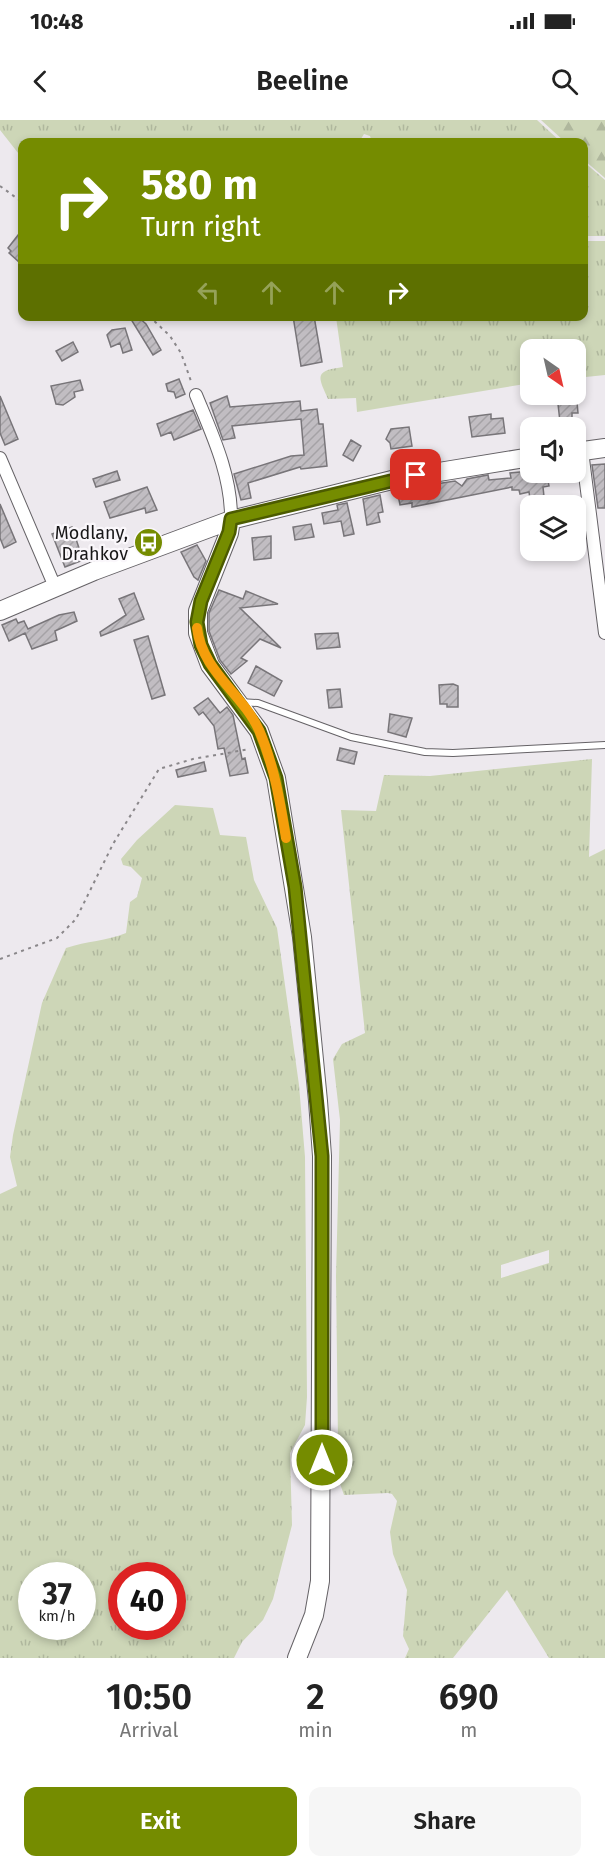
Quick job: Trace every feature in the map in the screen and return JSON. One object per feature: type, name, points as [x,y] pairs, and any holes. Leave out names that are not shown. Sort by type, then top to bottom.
[{"type":"street","points":[[196,395],[225,474],[231,504],[229,532],[201,601],[197,622],[201,645],[210,664],[253,720],[276,778],[295,887],[322,1156],[320,1581],[308,1635],[297,1658]]},
{"type":"street","points":[[586,451],[605,448]]},
{"type":"street","points":[[0,458],[55,586]]},
{"type":"street","points":[[0,611],[55,586],[231,519],[396,479],[520,459]]},
{"type":"street","points":[[583,483],[605,633]]},
{"type":"lane","points":[[240,702],[258,702],[351,737],[425,752],[453,753],[605,745]]},
{"type":"path","points":[[0,186],[18,199]]},
{"type":"path","points":[[154,321],[170,336],[181,353],[196,395]]},
{"type":"path","points":[[0,959],[57,938],[76,919],[112,844],[159,769],[193,759],[264,746]]},
{"type":"green space","points":[[0,120],[537,120],[557,138],[371,138],[364,134],[362,138],[18,138],[18,153],[0,130]]},
{"type":"green space","points":[[541,120],[605,120],[605,178],[588,163],[588,138],[561,138]]},
{"type":"green space","points":[[588,165],[605,180],[605,236],[588,236]]},
{"type":"green space","points":[[588,241],[605,241],[605,375],[586,377],[586,339],[520,339],[520,385],[357,412],[356,398],[328,399],[321,379],[327,370],[343,367],[337,321],[588,321]]},
{"type":"green space","points":[[592,759],[589,857],[605,849],[605,1658],[549,1658],[507,1590],[453,1658],[405,1658],[409,1649],[403,1636],[407,1590],[393,1554],[390,1532],[397,1501],[392,1494],[388,1493],[344,1495],[339,1481],[346,1459],[338,1443],[336,1276],[340,1120],[333,1059],[342,1044],[365,1033],[341,810],[376,811],[384,775],[430,776]],"holes":[[[549,1250],[549,1263],[501,1278],[501,1265]]]},
{"type":"green space","points":[[175,805],[213,808],[220,835],[246,837],[254,880],[277,928],[299,1085],[305,1157],[307,1397],[305,1425],[290,1453],[292,1525],[273,1599],[263,1620],[242,1642],[234,1658],[0,1658],[0,1194],[17,1186],[10,1157],[13,1135],[42,1003],[66,948],[126,933],[130,902],[137,897],[142,878],[131,867],[123,865],[121,859],[137,840]]},
{"type":"building","points":[[18,235],[18,261],[9,253],[11,251],[8,248]]},
{"type":"building","points":[[132,321],[143,321],[146,324],[161,350],[153,355]]},
{"type":"building","points":[[294,321],[315,321],[322,362],[301,366]]},
{"type":"building","points":[[125,328],[132,350],[123,353],[120,343],[111,347],[107,335],[112,330]]},
{"type":"building","points":[[73,342],[78,352],[62,361],[56,351]]},
{"type":"building","points":[[179,379],[185,394],[176,398],[174,392],[168,391],[166,384]]},
{"type":"building","points":[[80,380],[83,390],[74,392],[75,397],[63,405],[56,404],[51,386]]},
{"type":"building","points":[[0,396],[18,439],[5,445],[0,433]]},
{"type":"building","points":[[227,396],[230,407],[300,401],[301,411],[317,409],[319,424],[323,424],[327,466],[301,469],[300,467],[248,483],[251,498],[241,500],[234,474],[291,456],[304,455],[301,419],[232,426],[235,438],[223,440],[210,403]]},
{"type":"building","points":[[558,405],[577,405],[578,413],[572,413],[572,417],[559,417]]},
{"type":"building","points":[[193,410],[201,429],[174,440],[171,432],[161,436],[157,424]]},
{"type":"building","points":[[491,414],[491,419],[503,418],[505,433],[472,437],[469,417]]},
{"type":"building","points":[[409,427],[412,446],[391,449],[386,439],[391,429]]},
{"type":"building","points":[[351,440],[361,446],[353,461],[343,455]]},
{"type":"building","points":[[605,464],[605,508],[598,508],[592,465]]},
{"type":"building","points":[[117,471],[120,480],[96,487],[93,479]]},
{"type":"building","points":[[520,472],[520,483],[548,483],[549,486],[543,487],[544,495],[529,495],[529,492],[520,494],[519,490],[512,490],[512,487],[412,507],[412,503],[400,505],[397,490],[455,481],[462,486],[467,479],[488,475],[489,480],[511,478],[510,473]]},
{"type":"building","points":[[147,487],[157,510],[146,513],[145,508],[110,518],[104,502]]},
{"type":"building","points":[[380,495],[383,512],[378,513],[380,522],[367,525],[363,499]]},
{"type":"building","points":[[347,503],[354,534],[344,536],[341,521],[324,524],[322,513],[338,510],[337,505]]},
{"type":"building","points":[[0,504],[16,542],[4,548],[0,538]]},
{"type":"building","points":[[311,524],[314,537],[295,540],[293,527]]},
{"type":"building","points":[[72,527],[83,560],[65,567],[52,534]]},
{"type":"building","points":[[271,536],[271,558],[254,560],[252,538]]},
{"type":"building","points":[[197,545],[206,561],[198,580],[194,577],[181,552]]},
{"type":"building","points":[[219,590],[243,599],[246,591],[278,604],[240,608],[281,648],[260,639],[241,658],[247,661],[231,674],[220,660],[209,631],[209,613]]},
{"type":"building","points":[[134,593],[144,619],[101,636],[100,632],[126,615],[119,599]]},
{"type":"building","points":[[74,612],[77,621],[55,631],[57,640],[32,649],[25,633],[9,641],[2,625],[16,619],[18,623],[24,621],[28,629],[59,615]]},
{"type":"building","points":[[338,633],[340,647],[317,649],[315,634]]},
{"type":"building","points":[[148,636],[165,695],[152,699],[134,640]]},
{"type":"building","points":[[256,666],[282,681],[274,696],[248,683]]},
{"type":"building","points":[[439,685],[458,686],[458,707],[447,707],[447,704],[440,704]]},
{"type":"building","points":[[340,689],[342,707],[329,708],[327,690]]},
{"type":"building","points":[[208,698],[220,713],[227,707],[233,715],[242,759],[245,758],[248,773],[230,776],[224,748],[218,749],[214,726],[203,712],[199,715],[194,708]]},
{"type":"building","points":[[390,714],[412,718],[406,737],[388,732]]},
{"type":"building","points":[[340,748],[357,752],[354,764],[337,760]]},
{"type":"building","points":[[204,762],[206,771],[178,777],[176,770]]},
{"type":"slow traffic","points":[[197,628],[201,645],[210,664],[259,731],[276,778],[286,838]]},
{"type":"place","name":"Modlany, Drahkov","points":[[149,543]]},
{"type":"route","points":[[322,1460],[322,1156],[302,937],[295,887],[276,778],[253,720],[219,677],[201,645],[197,622],[198,611],[229,532],[231,519],[416,475]]}]
